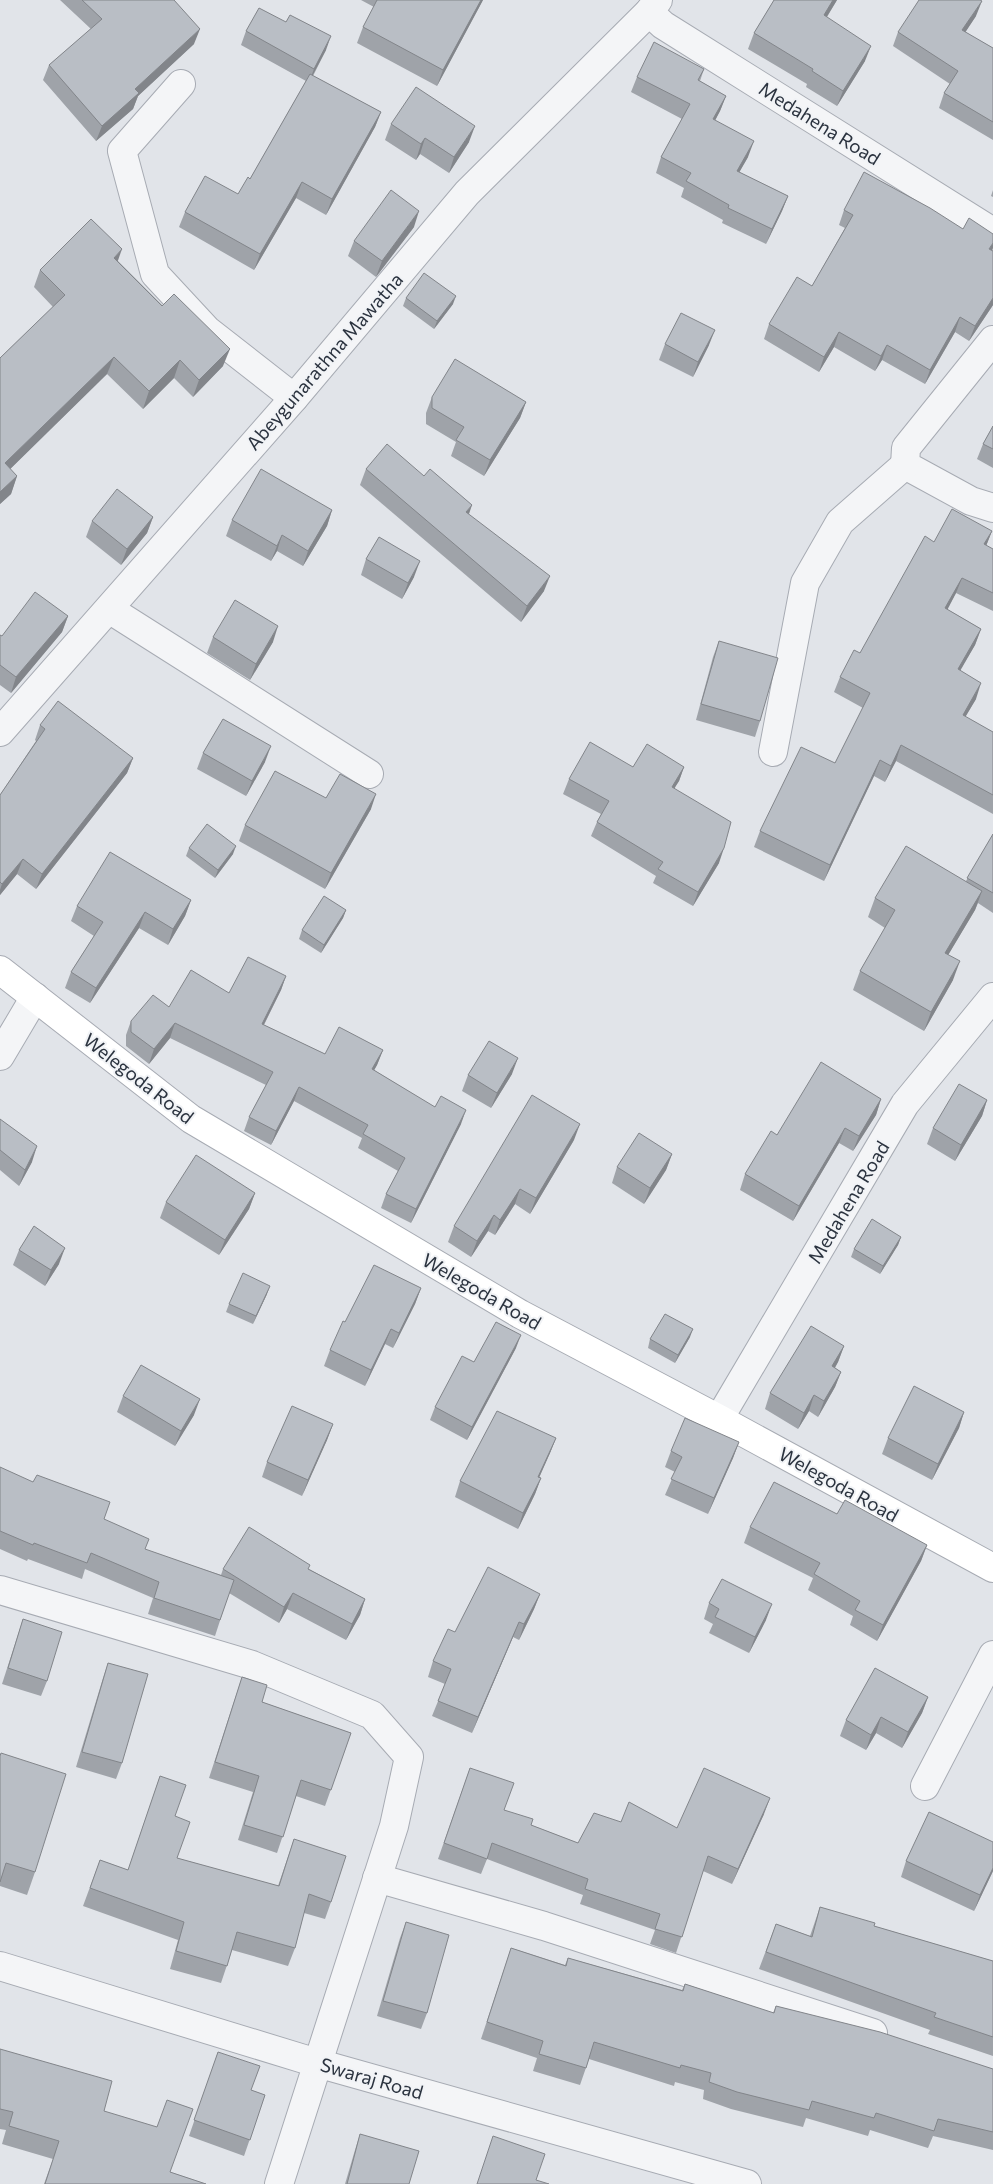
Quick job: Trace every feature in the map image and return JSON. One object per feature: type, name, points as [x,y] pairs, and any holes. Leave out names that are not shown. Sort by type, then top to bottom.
[{"type":"street","name":"Medahena Road","points":[[654,6],[663,26],[993,232]]},
{"type":"street","name":"Abeygunarathna Mawatha","points":[[0,732],[294,398],[467,194],[654,6]]},
{"type":"street","points":[[181,84],[122,151],[155,274],[207,330],[294,398]]},
{"type":"street","points":[[773,752],[805,583],[840,522],[905,465],[906,448],[993,340]]},
{"type":"street","points":[[905,465],[971,501],[993,508]]},
{"type":"street","points":[[109,609],[369,774]]},
{"type":"street","name":"Welegoda Road","points":[[0,970],[190,1119],[520,1314],[720,1419],[993,1568]]},
{"type":"street","points":[[0,1056],[34,997]]},
{"type":"street","name":"Medahena Road","points":[[720,1419],[906,1104],[993,997]]},
{"type":"street","points":[[0,1590],[252,1665],[372,1715],[410,1757],[394,1826],[279,2184]]},
{"type":"street","points":[[925,1786],[993,1655]]},
{"type":"street","points":[[377,1878],[544,1926],[900,2042]]},
{"type":"street","name":"Swaraj Road","points":[[0,1966],[317,2062],[746,2184]]},
{"type":"building","points":[[82,0],[174,0],[200,29],[135,89],[139,93],[102,126],[49,65],[102,19]]},
{"type":"building","points":[[377,0],[481,0],[443,70],[363,27]]},
{"type":"building","points":[[774,0],[833,0],[824,15],[871,46],[843,91],[812,71],[813,69],[754,33]]},
{"type":"building","points":[[919,0],[982,1],[962,30],[993,48],[993,122],[944,93],[958,71],[898,32]]},
{"type":"building","points":[[259,8],[286,22],[290,15],[331,36],[314,69],[246,31]]},
{"type":"building","points":[[654,42],[704,69],[698,80],[726,96],[713,119],[754,141],[737,171],[788,196],[772,229],[728,208],[729,205],[686,181],[691,173],[661,157],[690,104],[637,77]]},
{"type":"building","points":[[310,74],[381,112],[332,199],[302,182],[260,254],[185,212],[205,176],[238,194],[248,177],[250,179]]},
{"type":"building","points":[[416,87],[475,126],[454,157],[425,138],[421,144],[391,124]]},
{"type":"building","points":[[864,172],[930,208],[963,229],[969,218],[993,234],[993,243],[989,249],[993,251],[993,298],[975,326],[960,317],[930,370],[887,345],[881,356],[839,332],[824,357],[769,324],[797,277],[812,286],[853,215],[844,210]]},
{"type":"building","points":[[391,190],[419,211],[382,261],[354,241]]},
{"type":"building","points":[[91,219],[122,249],[114,258],[162,306],[174,294],[230,349],[199,380],[180,360],[149,391],[114,357],[5,463],[17,476],[0,492],[0,358],[65,295],[40,270]]},
{"type":"building","points":[[424,273],[456,296],[437,321],[406,298]]},
{"type":"building","points":[[681,313],[715,330],[698,362],[665,344]]},
{"type":"building","points":[[455,359],[526,402],[490,460],[456,440],[464,427],[432,408],[432,397]]},
{"type":"building","points":[[993,426],[993,449],[983,444]]},
{"type":"building","points":[[387,444],[424,476],[430,469],[472,505],[466,512],[550,576],[527,606],[366,469]]},
{"type":"building","points":[[261,469],[332,510],[308,551],[282,535],[277,546],[232,520]]},
{"type":"building","points":[[117,489],[153,517],[127,549],[92,521]]},
{"type":"building","points":[[952,509],[992,531],[984,544],[993,549],[993,593],[962,578],[945,608],[981,629],[958,669],[981,683],[963,715],[993,732],[993,795],[901,745],[891,766],[880,760],[830,865],[760,831],[801,747],[835,763],[870,693],[840,677],[854,650],[860,653],[925,536],[934,542]]},
{"type":"building","points":[[379,537],[420,561],[408,583],[366,559]]},
{"type":"building","points":[[35,592],[68,616],[16,677],[0,665],[0,635],[2,636]]},
{"type":"building","points":[[235,600],[278,626],[256,664],[213,637]]},
{"type":"building","points":[[719,641],[778,658],[760,721],[701,704]]},
{"type":"building","points":[[58,701],[133,758],[42,874],[23,859],[2,884],[0,882],[0,795],[45,729],[40,725]]},
{"type":"building","points":[[223,719],[271,746],[252,781],[203,753]]},
{"type":"building","points":[[590,742],[633,767],[647,744],[684,767],[672,787],[731,822],[724,848],[698,892],[658,869],[663,862],[597,822],[609,801],[569,779]]},
{"type":"building","points":[[275,771],[326,798],[340,774],[376,794],[331,873],[245,825]]},
{"type":"building","points":[[207,824],[236,846],[218,870],[189,848]]},
{"type":"building","points":[[993,834],[993,893],[967,878]]},
{"type":"building","points":[[906,846],[982,891],[945,953],[960,961],[931,1012],[860,971],[895,910],[875,898]]},
{"type":"building","points":[[110,852],[191,900],[173,929],[145,912],[96,988],[71,972],[103,922],[77,906]]},
{"type":"building","points":[[324,896],[346,910],[324,945],[302,930]]},
{"type":"building","points":[[248,957],[286,976],[262,1024],[325,1054],[339,1027],[383,1050],[372,1069],[435,1107],[441,1096],[466,1110],[416,1209],[386,1194],[405,1158],[363,1134],[368,1125],[299,1087],[276,1131],[249,1117],[273,1072],[175,1023],[154,1049],[131,1032],[131,1021],[153,995],[169,1007],[191,970],[229,993]]},
{"type":"building","points":[[489,1041],[518,1058],[497,1093],[468,1075]]},
{"type":"building","points":[[821,1062],[881,1099],[859,1136],[845,1128],[799,1206],[745,1174],[771,1131],[777,1135]]},
{"type":"building","points":[[959,1084],[987,1100],[961,1145],[933,1128]]},
{"type":"building","points":[[532,1095],[580,1124],[536,1198],[520,1189],[500,1220],[494,1215],[477,1241],[454,1226]]},
{"type":"building","points":[[0,1119],[37,1146],[25,1170],[0,1150]]},
{"type":"building","points":[[639,1133],[672,1154],[650,1188],[617,1167]]},
{"type":"building","points":[[196,1155],[255,1193],[225,1240],[166,1202]]},
{"type":"building","points":[[872,1219],[901,1237],[883,1266],[854,1249]]},
{"type":"building","points":[[34,1226],[65,1248],[51,1270],[19,1250]]},
{"type":"building","points":[[374,1265],[421,1288],[399,1333],[391,1329],[371,1370],[330,1350],[343,1321],[345,1322]]},
{"type":"building","points":[[243,1273],[270,1286],[256,1316],[229,1304]]},
{"type":"building","points":[[665,1314],[693,1329],[678,1355],[650,1339]]},
{"type":"building","points":[[496,1322],[521,1335],[472,1427],[435,1407],[462,1356],[474,1362]]},
{"type":"building","points":[[811,1326],[844,1346],[832,1366],[841,1372],[824,1401],[814,1395],[804,1413],[770,1393]]},
{"type":"building","points":[[141,1365],[200,1399],[181,1431],[123,1396]]},
{"type":"building","points":[[914,1386],[964,1412],[938,1464],[888,1438]]},
{"type":"building","points":[[292,1406],[333,1424],[308,1480],[267,1462]]},
{"type":"building","points":[[497,1411],[556,1438],[538,1477],[541,1478],[523,1513],[460,1481]]},
{"type":"building","points":[[685,1418],[739,1442],[714,1498],[671,1479],[682,1457],[671,1451]]},
{"type":"building","points":[[0,1467],[33,1482],[37,1475],[110,1502],[104,1519],[149,1539],[145,1549],[234,1580],[220,1620],[154,1598],[159,1582],[91,1553],[87,1563],[34,1543],[33,1545],[0,1531]]},
{"type":"building","points":[[774,1482],[837,1514],[845,1500],[927,1545],[883,1625],[855,1610],[860,1601],[814,1574],[820,1563],[750,1527]]},
{"type":"building","points":[[249,1527],[310,1565],[308,1569],[365,1599],[352,1624],[293,1593],[284,1607],[223,1569]]},
{"type":"building","points":[[488,1567],[540,1594],[524,1624],[519,1622],[478,1717],[438,1701],[451,1669],[433,1661],[448,1629],[455,1632]]},
{"type":"building","points":[[722,1579],[772,1604],[755,1637],[715,1617],[719,1609],[709,1603]]},
{"type":"building","points":[[23,1619],[62,1632],[47,1681],[8,1668]]},
{"type":"building","points":[[108,1663],[148,1674],[122,1763],[82,1752]]},
{"type":"building","points":[[875,1668],[928,1697],[908,1732],[881,1717],[871,1735],[846,1720]]},
{"type":"building","points":[[242,1677],[267,1685],[262,1702],[351,1733],[331,1790],[301,1780],[283,1837],[244,1825],[259,1776],[215,1762]]},
{"type":"building","points":[[1,1753],[66,1774],[35,1872],[6,1863],[0,1882],[0,1756]]},
{"type":"building","points":[[470,1768],[514,1783],[504,1810],[533,1819],[531,1825],[578,1843],[594,1813],[621,1822],[629,1802],[677,1828],[704,1768],[770,1798],[738,1869],[708,1856],[682,1937],[655,1929],[660,1914],[585,1889],[588,1879],[492,1843],[487,1859],[444,1843]]},
{"type":"building","points":[[160,1776],[186,1785],[175,1816],[190,1822],[177,1858],[279,1886],[294,1839],[346,1856],[331,1902],[309,1894],[295,1948],[237,1932],[227,1966],[176,1951],[184,1922],[90,1888],[100,1860],[128,1870]]},
{"type":"building","points":[[929,1812],[993,1842],[993,1868],[980,1895],[906,1861]]},
{"type":"building","points":[[820,1907],[875,1923],[874,1926],[993,1961],[993,2037],[934,2017],[936,2013],[766,1952],[776,1924],[812,1937]]},
{"type":"building","points":[[406,1922],[449,1935],[427,2013],[383,2001]]},
{"type":"building","points":[[511,1948],[566,1966],[568,1958],[683,1991],[685,1984],[774,2013],[776,2006],[880,2032],[993,2069],[993,2132],[938,2119],[934,2131],[876,2113],[874,2118],[812,2101],[809,2110],[737,2092],[709,2082],[711,2073],[681,2065],[680,2068],[594,2042],[586,2068],[539,2054],[543,2041],[487,2022]]},
{"type":"building","points":[[0,2049],[112,2081],[104,2111],[157,2127],[167,2100],[193,2109],[170,2172],[206,2184],[45,2184],[59,2141],[9,2126],[13,2112],[0,2109]]},
{"type":"building","points":[[218,2052],[260,2066],[251,2090],[265,2095],[250,2140],[194,2120]]},
{"type":"building","points":[[360,2134],[419,2151],[409,2184],[347,2184]]},
{"type":"building","points":[[493,2136],[545,2154],[536,2180],[549,2184],[477,2184]]}]
